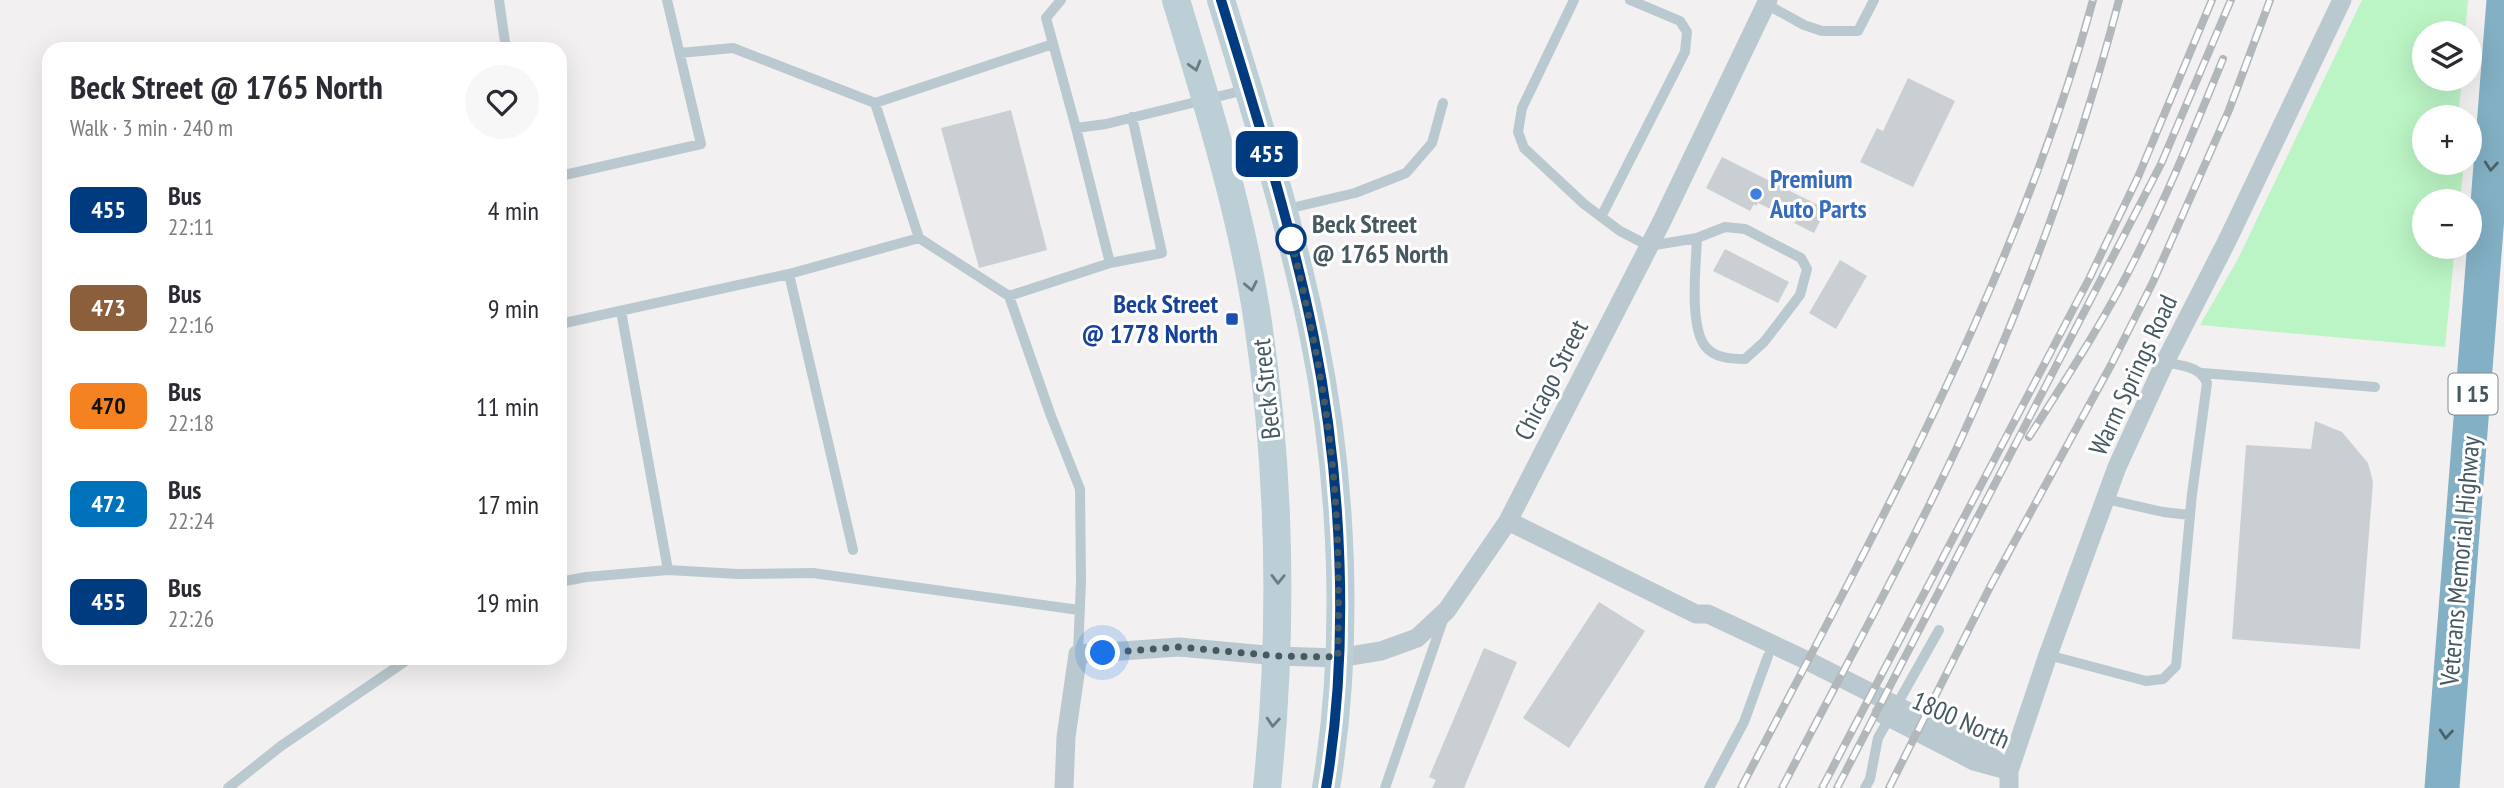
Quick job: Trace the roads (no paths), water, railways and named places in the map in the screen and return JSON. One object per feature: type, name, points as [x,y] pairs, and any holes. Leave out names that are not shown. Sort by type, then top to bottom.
[{"type":"highway","name":"Veterans Memorial Highway","points":[[2442,788],[2504,0]]},
{"type":"main road","name":"Beck Street","points":[[1176,0],[1244,250],[1258,321],[1267,393],[1277,525],[1277,656],[1267,788]]},
{"type":"main road","name":"Beck Street","points":[[1221,0],[1283,209],[1314,339],[1329,436],[1337,529],[1338,657],[1326,788]]},
{"type":"street","name":"Warm Springs Road","points":[[2009,779],[2048,655],[2118,467],[2165,362],[2233,229],[2342,0]]},
{"type":"street","name":"Chicago Street","points":[[1078,654],[1179,647],[1277,656],[1338,657],[1381,651],[1417,638],[1447,610],[1508,521],[1648,246],[1767,2]]},
{"type":"street","name":"1800 North","points":[[1508,521],[1696,614],[1708,614],[1893,712],[2009,779]]},
{"type":"street","name":"1800 North","points":[[1696,614],[1703,624],[1893,712]]},
{"type":"street","points":[[1064,788],[1066,737],[1078,654]]},
{"type":"lane","points":[[499,0],[505,42]]},
{"type":"lane","points":[[567,174],[701,144],[667,0]]},
{"type":"lane","points":[[1061,0],[1046,18],[1110,263]]},
{"type":"lane","points":[[1574,0],[1521,108],[1518,132],[1524,148],[1584,204],[1620,231],[1648,246],[1697,238],[1725,228],[1745,229],[1801,258],[1807,269],[1800,295],[1765,342],[1745,359],[1726,359],[1707,348],[1699,335],[1696,306],[1697,238]]},
{"type":"lane","points":[[1601,217],[1685,52],[1687,32],[1680,21],[1630,0]]},
{"type":"lane","points":[[1767,2],[1804,25],[1822,31],[1858,31],[1874,0]]},
{"type":"lane","points":[[680,53],[733,48],[875,103],[1053,44]]},
{"type":"lane","points":[[1076,128],[1248,89]]},
{"type":"lane","points":[[875,103],[919,237],[1009,296],[1080,489],[1078,654]]},
{"type":"lane","points":[[1283,209],[1355,193],[1406,173],[1432,143],[1443,103]]},
{"type":"lane","points":[[1009,296],[1110,263],[1162,253],[1132,117]]},
{"type":"lane","points":[[567,323],[789,274],[919,237]]},
{"type":"lane","points":[[789,274],[853,550]]},
{"type":"lane","points":[[621,311],[668,570]]},
{"type":"lane","points":[[2165,362],[2203,373],[2375,387]]},
{"type":"lane","points":[[2048,655],[2146,681],[2163,679],[2176,666],[2190,515],[2207,383],[2203,373]]},
{"type":"lane","points":[[2106,499],[2163,512],[2190,515]]},
{"type":"lane","points":[[567,581],[668,570],[737,574],[813,573],[1079,611]]},
{"type":"lane","points":[[1385,788],[1447,610]]},
{"type":"lane","points":[[1865,788],[1870,779],[1878,738],[1940,630]]},
{"type":"lane","points":[[1709,788],[1744,722],[1768,656]]},
{"type":"lane","points":[[228,788],[281,746],[401,665]]},
{"type":"railway","points":[[1741,788],[1891,500],[1983,305],[2025,205],[2062,104],[2093,0]]},
{"type":"railway","points":[[1782,788],[1918,527],[1985,386],[2050,222],[2087,112],[2119,0]]},
{"type":"railway","points":[[1822,788],[2089,279],[2138,177],[2212,0]]},
{"type":"railway","points":[[1837,788],[2161,164],[2231,0]]},
{"type":"railway","points":[[1889,788],[1992,583],[2111,365],[2153,282],[2229,110],[2270,0]]},
{"type":"railway","points":[[2029,437],[2098,327],[2135,259],[2170,185],[2223,59]]},
{"type":"place","name":"Premium Auto Parts","points":[[1756,194]]},
{"type":"place","name":"Beck Street @ 1765 North","points":[[1291,239]]},
{"type":"place","name":"Beck Street @ 1778 North","points":[[1232,319]]}]
